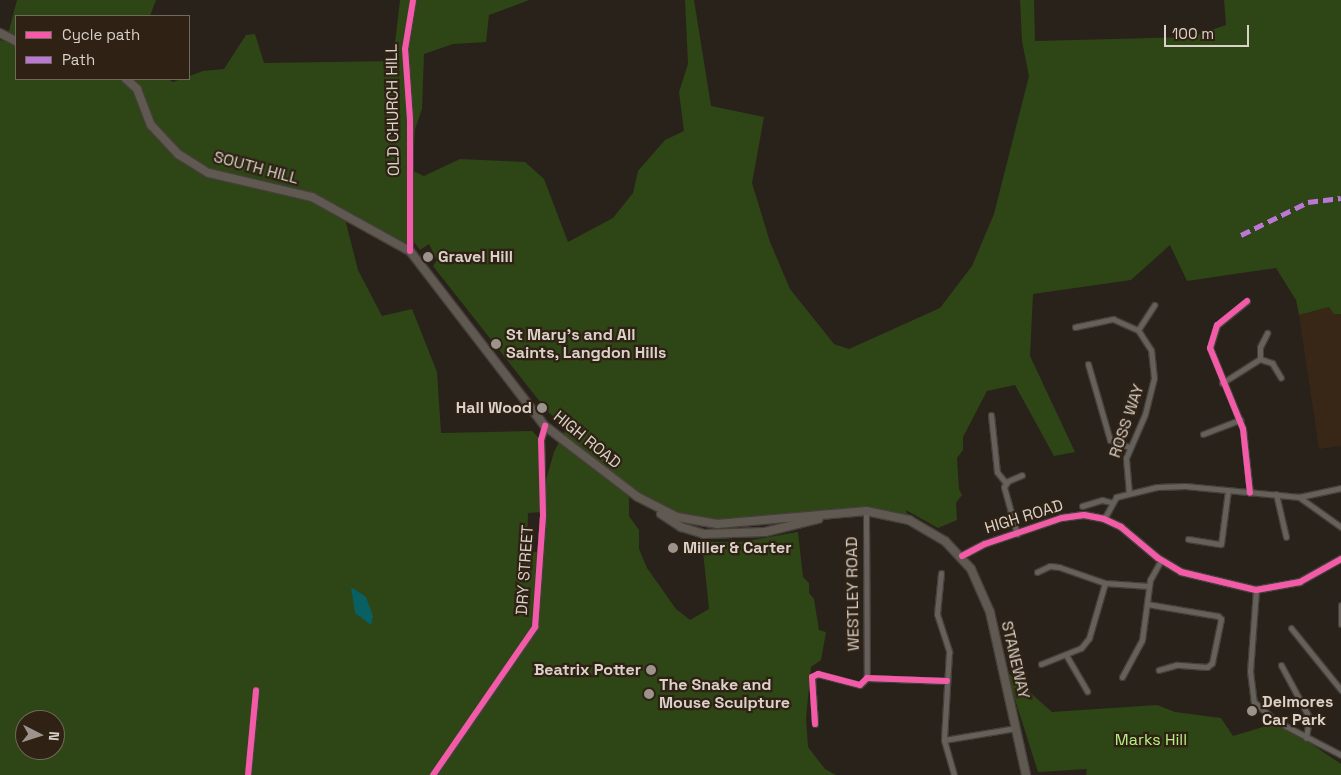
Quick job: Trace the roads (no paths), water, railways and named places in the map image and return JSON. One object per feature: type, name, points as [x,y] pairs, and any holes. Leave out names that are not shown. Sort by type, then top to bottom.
[{"type":"main road","points":[[0,33],[15,40]]},
{"type":"main road","name":"SOUTH HILL","points":[[127,80],[138,90],[151,125],[178,154],[209,172],[312,197],[410,251]]},
{"type":"main road","name":"HIGH ROAD","points":[[410,251],[545,426],[644,500],[677,517],[717,524],[866,511],[909,520],[941,538],[962,556]]},
{"type":"main road","name":"STANEWAY","points":[[962,556],[976,579],[990,612],[1026,775]]},
{"type":"street","name":"OLD CHURCH HILL","points":[[410,251],[410,120],[405,49],[413,0]]},
{"type":"street","points":[[1247,301],[1222,320],[1213,333],[1211,354],[1222,383],[1240,420],[1246,440],[1250,493]]},
{"type":"street","points":[[1075,327],[1113,319],[1138,330],[1154,305]]},
{"type":"street","name":"ROSS WAY","points":[[1129,493],[1125,468],[1129,447],[1142,420],[1154,378],[1150,350],[1138,330]]},
{"type":"street","points":[[1260,360],[1260,347],[1267,333]]},
{"type":"street","points":[[1222,383],[1260,360],[1272,363],[1282,378]]},
{"type":"street","points":[[1088,364],[1110,440],[1129,447]]},
{"type":"street","points":[[991,415],[997,470],[1006,483],[1005,493],[1017,534]]},
{"type":"street","points":[[1203,434],[1240,420]]},
{"type":"street","name":"DRY STREET","points":[[433,775],[535,627],[543,515],[541,440],[545,426]]},
{"type":"street","points":[[1006,483],[1022,475]]},
{"type":"street","points":[[1082,506],[1102,500],[1110,502],[1129,493],[1176,486],[1299,497],[1341,488]]},
{"type":"street","points":[[1188,539],[1221,544],[1228,490]]},
{"type":"street","points":[[1276,494],[1286,537]]},
{"type":"street","points":[[1299,497],[1341,527]]},
{"type":"street","points":[[1104,519],[1110,502]]},
{"type":"street","name":"WESTLEY ROAD","points":[[866,511],[867,678]]},
{"type":"street","name":"HIGH ROAD","points":[[962,556],[979,546],[1067,517],[1088,516],[1104,519],[1125,530],[1161,560],[1197,578],[1256,590],[1300,582],[1341,560]]},
{"type":"street","points":[[1122,677],[1142,640],[1149,586],[1152,575],[1161,560]]},
{"type":"street","points":[[1037,572],[1050,566],[1059,567],[1105,583],[1149,586]]},
{"type":"street","points":[[941,573],[937,614],[949,652],[944,740],[954,775]]},
{"type":"street","points":[[1040,664],[1081,648],[1089,638],[1105,583]]},
{"type":"street","points":[[1256,590],[1251,695],[1254,702],[1266,714],[1306,738],[1341,755]]},
{"type":"street","points":[[1147,604],[1218,616],[1221,620],[1212,662],[1208,666],[1176,665],[1159,670]]},
{"type":"street","points":[[1341,605],[1341,624]]},
{"type":"street","points":[[1291,628],[1341,690]]},
{"type":"street","points":[[1066,655],[1087,691]]},
{"type":"street","points":[[1281,665],[1310,717],[1306,738]]},
{"type":"street","points":[[815,724],[812,677],[818,674],[860,685],[867,678],[947,681]]},
{"type":"street","points":[[248,775],[256,690]]},
{"type":"street","points":[[944,740],[1016,728]]},
{"type":"water","points":[[351,587],[366,597],[373,616],[371,625],[355,613]]},
{"type":"place","name":"Gravel Hill","points":[[428,257]]},
{"type":"place","name":"St Mary's and All Saints, Langdon Hills","points":[[496,344]]},
{"type":"place","name":"Hall Wood","points":[[542,408]]},
{"type":"place","name":"Miller & Carter","points":[[673,548]]},
{"type":"place","name":"Beatrix Potter","points":[[651,670]]},
{"type":"place","name":"The Snake and Mouse Sculpture","points":[[649,694]]},
{"type":"place","name":"Delmores Car Park","points":[[1252,711]]},
{"type":"park label","name":"Marks Hill","points":[[1151,740]]}]
